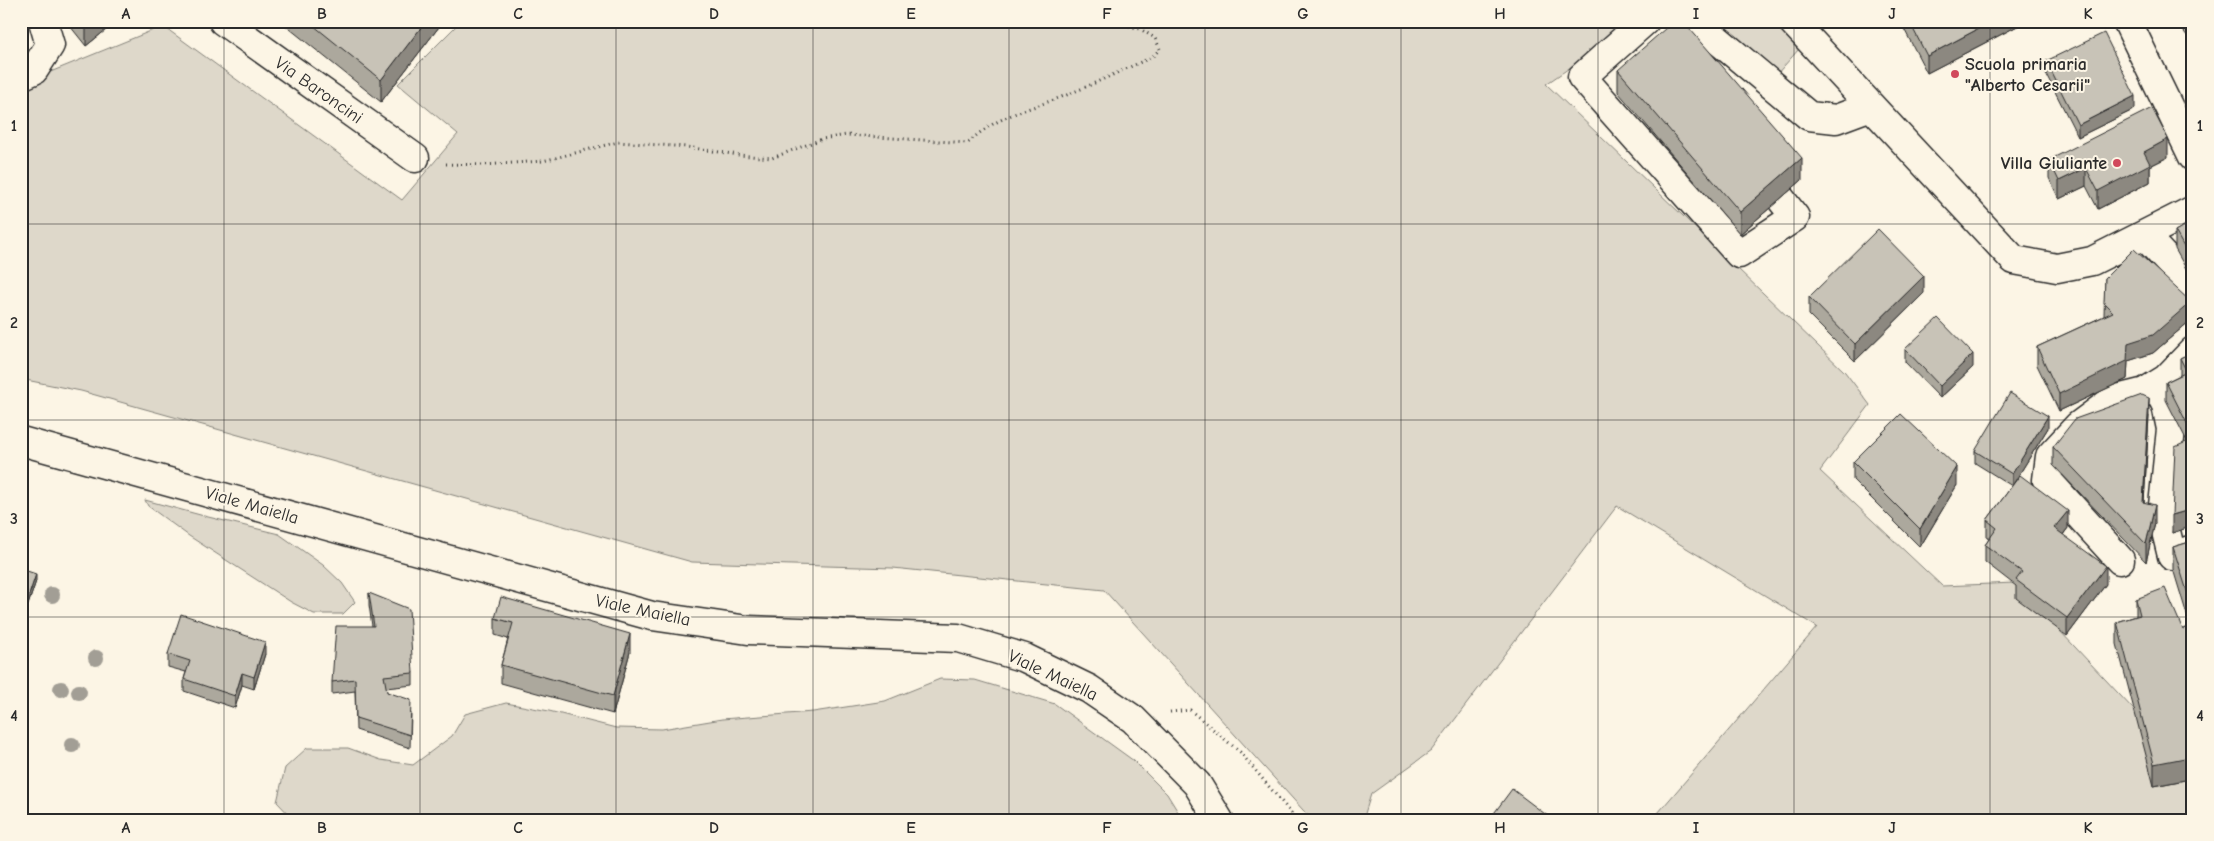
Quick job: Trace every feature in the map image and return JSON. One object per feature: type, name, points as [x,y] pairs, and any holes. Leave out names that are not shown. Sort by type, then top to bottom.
[{"type":"street","points":[[21,76],[34,70],[50,45],[43,21]]},
{"type":"street","name":"Via Baroncini","points":[[223,21],[415,158]]},
{"type":"street","points":[[1645,21],[1582,77],[1739,254],[1795,217],[1781,198]]},
{"type":"street","points":[[1695,21],[1809,116],[1836,120],[1871,106]]},
{"type":"street","points":[[1792,21],[2014,260],[2057,268],[2092,261],[2193,210]]},
{"type":"street","points":[[2127,21],[2193,157]]},
{"type":"street","points":[[2144,235],[2193,288]]},
{"type":"street","points":[[2120,560],[2047,480],[2050,456],[2078,426],[2113,400],[2145,392],[2166,380],[2193,351]]},
{"type":"street","points":[[2156,385],[2166,405],[2171,429],[2162,515],[2172,556],[2193,549]]},
{"type":"street","name":"Viale Maiella","points":[[21,441],[652,616],[748,630],[958,638],[1024,658],[1089,689],[1133,719],[1197,784],[1219,820]]},
{"type":"path","points":[[415,158],[455,165],[542,161],[618,142],[687,147],[739,156],[772,158],[822,139],[847,135],[968,143],[983,129],[1013,113],[1063,96],[1152,57],[1160,49],[1155,38],[1140,29],[1112,21]]},
{"type":"path","points":[[1133,719],[1144,715],[1190,710],[1240,752],[1297,820]]},
{"type":"shaded area","points":[[461,21],[536,21],[545,27],[550,21],[1638,21],[1546,84],[1845,372],[1870,405],[1820,471],[1942,586],[2015,583],[2193,773],[2193,820],[1652,820],[1817,627],[1617,506],[1431,751],[1371,794],[1363,820],[1312,820],[1104,590],[893,568],[692,562],[81,391],[21,379],[21,84],[163,26],[402,200],[458,134],[398,84]]},
{"type":"shaded area","points":[[1699,21],[1772,21],[1799,49],[1776,75]]},
{"type":"shaded area","points":[[145,500],[279,534],[323,565],[342,583],[355,602],[343,614],[314,614],[291,602],[189,536],[148,506]]},
{"type":"shaded area","points":[[940,679],[975,680],[1055,704],[1134,761],[1167,794],[1183,820],[294,820],[277,802],[285,768],[307,748],[348,748],[381,760],[413,765],[452,736],[465,714],[506,703],[549,711],[616,728],[662,729],[722,719],[813,712],[885,701]]},
{"type":"building","points":[[80,21],[95,21],[86,29]]},
{"type":"building","points":[[308,21],[426,21],[381,80]]},
{"type":"building","points":[[1674,21],[1683,21],[1802,158],[1740,212],[1618,70]]},
{"type":"building","points":[[1909,21],[1993,21],[1927,56]]},
{"type":"building","points":[[2185,21],[2193,21],[2193,31]]},
{"type":"building","points":[[2104,33],[2135,96],[2078,125],[2046,61]]},
{"type":"building","points":[[2152,108],[2168,139],[2144,152],[2150,164],[2098,191],[2086,168],[2059,181],[2049,160]]},
{"type":"building","points":[[2193,221],[2193,255],[2189,256],[2175,231]]},
{"type":"building","points":[[1878,229],[1924,276],[1855,344],[1809,297]]},
{"type":"building","points":[[2134,249],[2191,302],[2153,335],[2128,343],[2127,361],[2059,394],[2037,347],[2113,312],[2104,303],[2105,278]]},
{"type":"building","points":[[1938,318],[1973,354],[1940,386],[1905,349]]},
{"type":"building","points":[[2193,352],[2193,435],[2166,382],[2187,372],[2180,358]]},
{"type":"building","points":[[2010,393],[2048,416],[2012,474],[1975,451]]},
{"type":"building","points":[[2142,395],[2149,398],[2143,502],[2155,505],[2146,544],[2053,447],[2075,419]]},
{"type":"building","points":[[1901,414],[1957,467],[1920,529],[1853,462]]},
{"type":"building","points":[[2193,439],[2193,509],[2172,515],[2175,447]]},
{"type":"building","points":[[2020,475],[2068,511],[2054,528],[2106,566],[2067,618],[2016,580],[2022,572],[1985,545],[1997,528],[1987,520]]},
{"type":"building","points":[[2193,541],[2193,610],[2173,547]]},
{"type":"building","points":[[21,569],[36,574],[28,598],[21,596]]},
{"type":"building","points":[[2165,588],[2183,630],[2193,624],[2193,751],[2190,757],[2154,764],[2117,622],[2140,615],[2136,599]]},
{"type":"building","points":[[369,593],[409,609],[413,673],[384,676],[387,692],[411,700],[410,735],[356,718],[355,679],[332,682],[336,626],[374,626]]},
{"type":"building","points":[[501,597],[630,634],[613,696],[501,665],[513,623],[495,618]]},
{"type":"building","points":[[181,614],[265,642],[254,677],[242,673],[235,696],[184,679],[190,661],[168,654]]},
{"type":"building","points":[[1512,789],[1553,820],[1489,820]]},
{"type":"place","name":"Scuola primaria \"Alberto Cesarii\"","points":[[1955,74]]},
{"type":"place","name":"Villa Giuliante","points":[[2117,163]]}]
